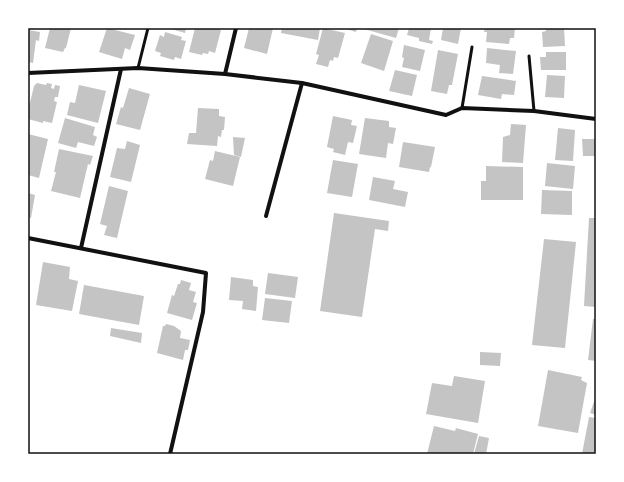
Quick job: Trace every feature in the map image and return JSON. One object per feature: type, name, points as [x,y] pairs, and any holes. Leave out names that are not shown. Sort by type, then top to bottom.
[{"type":"street","points":[[225,74],[236,28]]},
{"type":"street","points":[[28,73],[138,68],[225,74],[302,83],[446,115],[462,108],[534,111],[596,119]]},
{"type":"street","points":[[81,248],[121,69]]},
{"type":"street","points":[[266,216],[302,83]]},
{"type":"street","points":[[28,238],[206,273],[203,312],[170,454]]},
{"type":"lane","points":[[138,68],[148,28]]},
{"type":"lane","points":[[462,108],[472,47]]},
{"type":"lane","points":[[529,56],[534,111]]},
{"type":"building","points":[[50,28],[71,28],[66,48],[63,52],[45,48]]},
{"type":"building","points":[[107,28],[135,35],[130,50],[125,48],[122,59],[99,52]]},
{"type":"building","points":[[168,28],[186,28],[185,33]]},
{"type":"building","points":[[195,28],[214,28],[221,30],[215,53],[209,51],[208,54],[203,53],[202,55],[189,52]]},
{"type":"building","points":[[249,28],[273,28],[267,54],[244,48]]},
{"type":"building","points":[[282,28],[320,28],[318,40],[281,33]]},
{"type":"building","points":[[323,28],[345,33],[338,58],[334,57],[333,61],[330,60],[328,67],[316,64],[319,55],[316,54]]},
{"type":"building","points":[[343,28],[357,28],[356,32]]},
{"type":"building","points":[[364,28],[399,28],[396,38]]},
{"type":"building","points":[[409,28],[431,28],[429,40],[433,41],[432,44],[419,41],[419,38],[407,35]]},
{"type":"building","points":[[443,28],[461,28],[458,44],[441,40]]},
{"type":"building","points":[[485,28],[515,28],[514,38],[510,38],[509,44],[486,42],[487,32],[484,32]]},
{"type":"building","points":[[546,28],[564,28],[565,46],[543,47],[542,32],[546,31]]},
{"type":"building","points":[[28,30],[40,32],[39,41],[36,40],[33,63],[28,62]]},
{"type":"building","points":[[165,32],[182,37],[181,40],[186,41],[181,59],[175,57],[174,60],[160,56],[161,53],[155,51],[160,35],[164,37]]},
{"type":"building","points":[[371,34],[393,41],[384,71],[361,63]]},
{"type":"building","points":[[404,45],[425,50],[420,71],[402,67]]},
{"type":"building","points":[[487,48],[516,51],[513,74],[499,73],[500,65],[486,63]]},
{"type":"building","points":[[438,50],[458,54],[452,85],[449,85],[447,94],[431,91]]},
{"type":"building","points":[[546,52],[566,52],[566,70],[541,70],[540,57],[546,57]]},
{"type":"building","points":[[395,70],[417,75],[412,96],[389,91]]},
{"type":"building","points":[[547,75],[565,76],[564,98],[545,97]]},
{"type":"building","points":[[482,76],[516,81],[514,95],[502,94],[501,99],[478,95]]},
{"type":"building","points":[[37,83],[46,85],[47,83],[52,84],[51,88],[54,89],[55,85],[60,86],[58,97],[55,97],[54,101],[57,102],[52,123],[43,121],[43,123],[28,119],[28,111],[34,86]]},
{"type":"building","points":[[79,85],[106,91],[98,123],[67,115],[70,102],[75,103]]},
{"type":"building","points":[[129,88],[150,94],[140,130],[116,124]]},
{"type":"building","points":[[198,108],[219,109],[219,116],[225,117],[224,130],[222,130],[221,137],[218,136],[217,146],[187,144],[189,133],[196,133]]},
{"type":"building","points":[[333,116],[352,120],[351,125],[357,126],[353,143],[348,142],[345,155],[333,152],[334,149],[327,147]]},
{"type":"building","points":[[65,118],[95,127],[93,135],[97,137],[94,146],[78,142],[76,148],[58,143]]},
{"type":"building","points":[[365,118],[389,121],[389,127],[396,128],[393,144],[388,143],[386,158],[359,154]]},
{"type":"building","points":[[511,124],[526,125],[523,163],[502,162],[503,137],[510,135]]},
{"type":"building","points":[[558,128],[575,130],[573,161],[555,160]]},
{"type":"building","points":[[28,134],[48,139],[39,178],[28,175]]},
{"type":"building","points":[[233,137],[245,138],[241,157],[234,155]]},
{"type":"building","points":[[582,139],[596,139],[596,156],[583,156]]},
{"type":"building","points":[[127,141],[140,145],[131,182],[110,177],[117,148],[125,149]]},
{"type":"building","points":[[403,142],[435,147],[429,172],[399,167]]},
{"type":"building","points":[[59,149],[93,156],[90,165],[88,164],[80,198],[51,191],[56,172],[54,172]]},
{"type":"building","points":[[215,151],[240,157],[233,186],[205,179],[210,160],[213,161]]},
{"type":"building","points":[[333,160],[358,164],[352,197],[327,193]]},
{"type":"building","points":[[547,163],[575,166],[573,189],[545,186]]},
{"type":"building","points":[[486,166],[523,167],[523,200],[481,200],[481,181],[486,181]]},
{"type":"building","points":[[373,177],[395,181],[393,189],[408,192],[405,207],[369,200]]},
{"type":"building","points":[[109,186],[128,191],[117,238],[104,235],[107,226],[100,224]]},
{"type":"building","points":[[542,190],[572,191],[572,215],[541,214]]},
{"type":"building","points":[[28,193],[35,195],[31,218],[28,217]]},
{"type":"building","points":[[334,213],[389,221],[388,231],[375,229],[362,317],[320,311]]},
{"type":"building","points":[[589,218],[596,218],[596,307],[584,306]]},
{"type":"building","points":[[544,239],[576,242],[565,348],[532,345]]},
{"type":"building","points":[[43,262],[70,267],[69,279],[78,281],[72,311],[36,305]]},
{"type":"building","points":[[268,273],[298,277],[295,298],[265,294]]},
{"type":"building","points":[[231,277],[253,280],[253,286],[258,287],[256,311],[242,309],[243,301],[229,300]]},
{"type":"building","points":[[181,280],[191,283],[189,290],[196,292],[193,302],[197,303],[192,320],[167,313],[172,295],[174,296]]},
{"type":"building","points":[[84,285],[144,296],[139,325],[79,314]]},
{"type":"building","points":[[265,298],[292,301],[289,323],[262,320]]},
{"type":"building","points":[[593,319],[596,319],[596,361],[588,360]]},
{"type":"building","points":[[166,324],[174,326],[181,331],[180,338],[190,340],[188,350],[185,350],[183,360],[157,353],[163,326]]},
{"type":"building","points":[[111,328],[142,333],[141,343],[110,336]]},
{"type":"building","points":[[480,352],[501,353],[500,366],[480,365]]},
{"type":"building","points":[[548,370],[582,377],[581,380],[587,383],[578,433],[538,426]]},
{"type":"building","points":[[454,376],[485,381],[478,423],[426,414],[432,383],[452,386]]},
{"type":"building","points":[[596,396],[596,415],[590,413]]},
{"type":"building","points":[[589,417],[596,418],[596,454],[582,454]]},
{"type":"building","points":[[434,426],[455,431],[456,428],[478,434],[473,454],[427,454]]},
{"type":"building","points":[[479,436],[489,438],[486,454],[474,454]]}]
